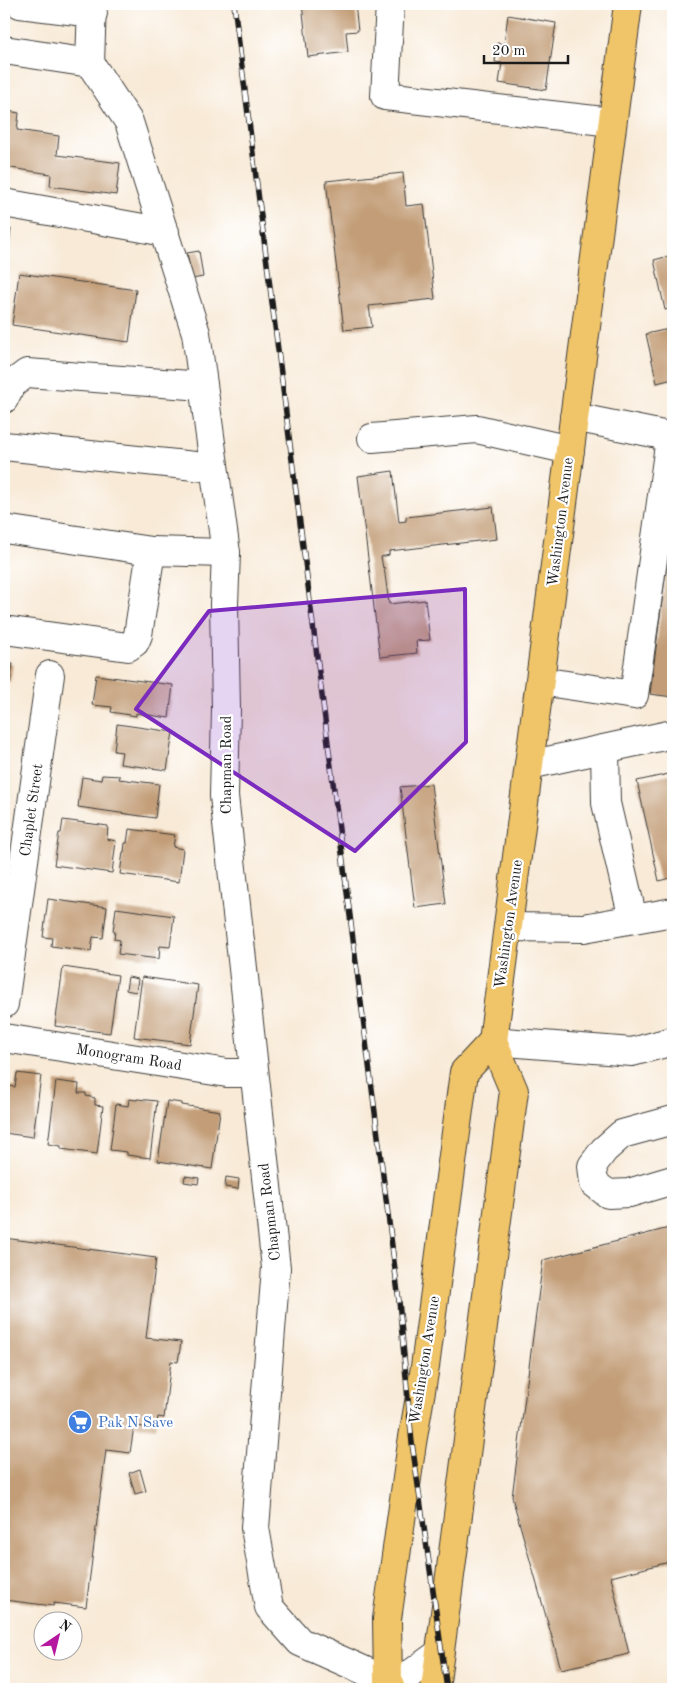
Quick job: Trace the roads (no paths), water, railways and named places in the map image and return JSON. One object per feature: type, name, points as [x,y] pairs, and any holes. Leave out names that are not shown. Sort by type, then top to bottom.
[{"type":"main road","name":"Washington Avenue","points":[[435,1689],[438,1654],[514,1091],[493,1040],[627,4]]},
{"type":"main road","name":"Washington Avenue","points":[[390,1685],[387,1619],[412,1443],[425,1367],[464,1072],[493,1040]]},
{"type":"street","points":[[4,50],[90,63],[92,8],[20,4]]},
{"type":"street","points":[[390,4],[385,96],[612,122]]},
{"type":"street","name":"Chapman Road","points":[[90,63],[129,122],[196,334],[226,553],[224,604],[226,617],[224,796],[276,1268],[254,1528],[269,1607],[300,1642],[390,1685]]},
{"type":"street","points":[[4,203],[164,232]]},
{"type":"street","points":[[4,399],[11,385],[27,373],[203,386]]},
{"type":"street","points":[[540,680],[634,695],[672,438],[574,417]]},
{"type":"street","points":[[372,438],[477,429],[570,450]]},
{"type":"street","points":[[4,446],[214,468]]},
{"type":"street","points":[[4,529],[152,551],[226,553]]},
{"type":"street","points":[[4,630],[128,646],[135,642],[138,635],[152,551]]},
{"type":"street","name":"Chaplet Street","points":[[4,1004],[50,675]]},
{"type":"street","points":[[529,765],[673,734]]},
{"type":"street","points":[[605,749],[606,803],[634,919]]},
{"type":"street","points":[[508,927],[584,928],[673,912]]},
{"type":"street","name":"Monogram Road","points":[[4,1038],[227,1073],[254,1073]]},
{"type":"street","points":[[493,1040],[632,1052],[673,1041]]},
{"type":"street","points":[[673,1120],[622,1134],[604,1150],[592,1166],[594,1184],[608,1194],[629,1193],[673,1180]]},
{"type":"street","points":[[390,1685],[438,1654]]},
{"type":"railway","points":[[234,4],[399,1301],[412,1443],[447,1689]]},
{"type":"place","name":"Pak N Save","points":[[80,1422]]}]
